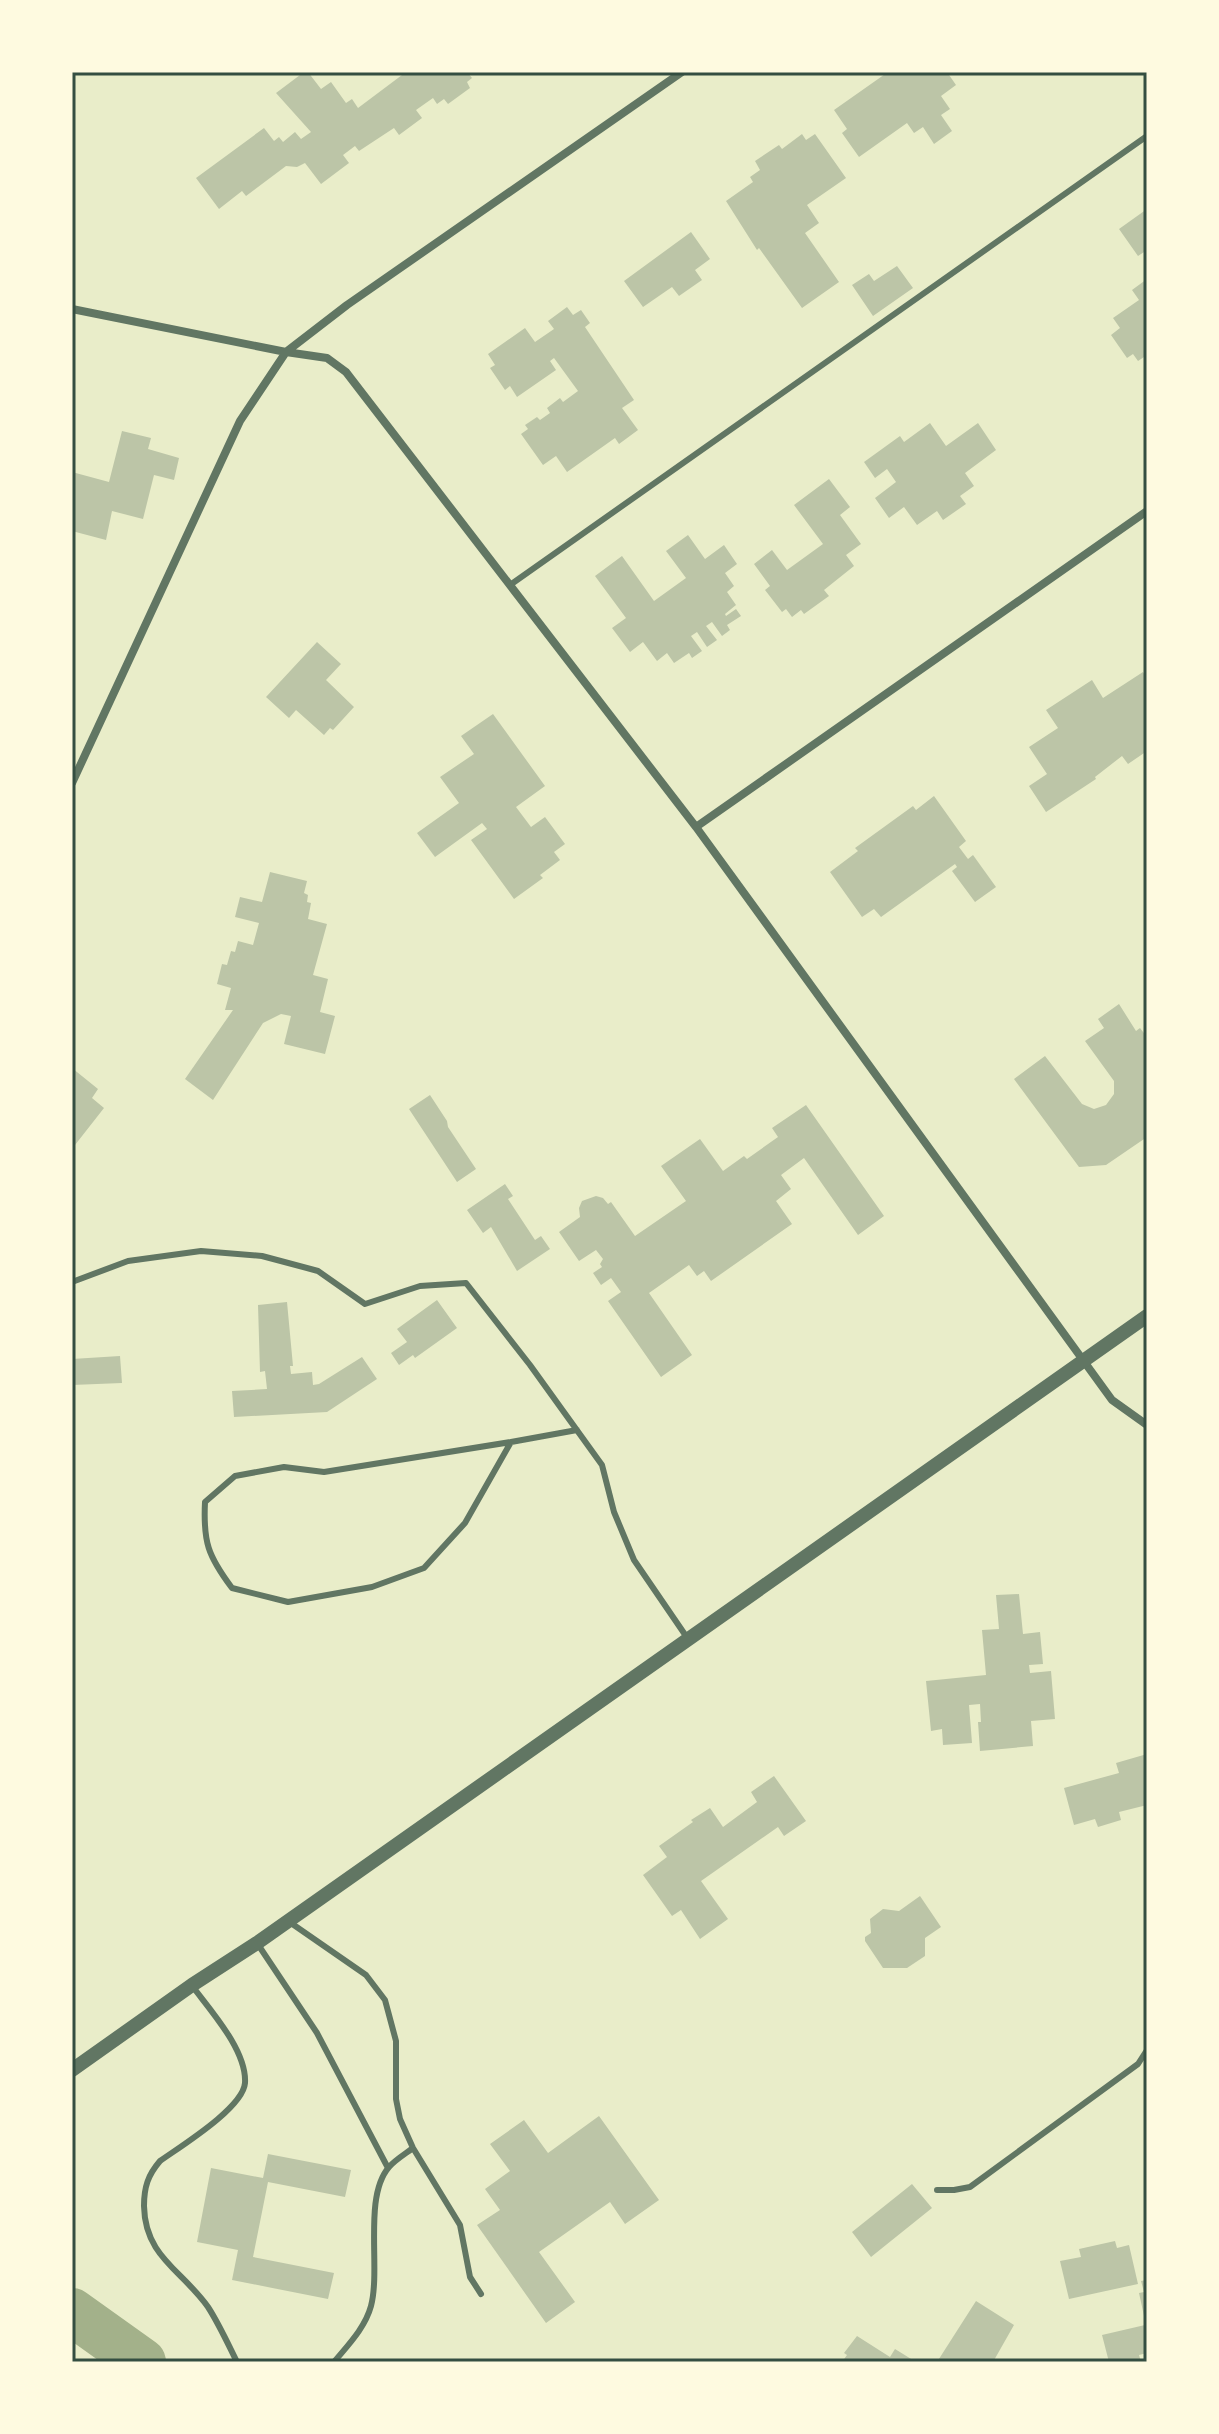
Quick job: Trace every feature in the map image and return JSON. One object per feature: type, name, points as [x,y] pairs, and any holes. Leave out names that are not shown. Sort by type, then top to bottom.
[{"type":"street","points":[[72,781],[240,421],[286,352],[347,305],[682,72]]},
{"type":"street","points":[[72,309],[327,358],[346,372],[696,827],[956,1182],[1082,1361],[1112,1400],[1147,1425]]},
{"type":"street","points":[[696,827],[1147,511]]},
{"type":"street","points":[[72,2070],[1147,1316]]},
{"type":"lane","points":[[510,585],[1147,136]]},
{"type":"lane","points":[[72,1282],[128,1261],[201,1251],[262,1256],[318,1271],[365,1304],[420,1286],[466,1283],[602,1465],[614,1512],[634,1560],[688,1639]]},
{"type":"lane","points":[[511,1442],[465,1523],[424,1568],[372,1587],[288,1602],[232,1588],[213,1563],[203,1532],[205,1502],[235,1476],[284,1467],[324,1472],[577,1430]]},
{"type":"lane","points":[[288,1921],[366,1975],[385,2000],[396,2041],[396,2099],[400,2119],[413,2148],[460,2225],[470,2277],[481,2294]]},
{"type":"lane","points":[[257,1943],[317,2033],[388,2168]]},
{"type":"lane","points":[[192,1985],[237,2050],[245,2085],[235,2103],[150,2172],[144,2189],[144,2211],[153,2246],[207,2305],[237,2362]]},
{"type":"lane","points":[[937,2190],[970,2187],[1138,2064],[1147,2050]]},
{"type":"lane","points":[[334,2362],[358,2332],[370,2309],[375,2287],[375,2217],[379,2185],[388,2168],[413,2148]]},
{"type":"building","points":[[308,72],[321,89],[331,82],[346,103],[352,99],[358,108],[406,72],[467,72],[472,78],[467,82],[470,88],[448,104],[444,99],[437,104],[433,98],[416,110],[422,118],[399,135],[394,128],[359,151],[355,146],[343,155],[349,163],[321,184],[305,163],[297,167],[286,166],[246,196],[242,191],[219,209],[196,178],[264,128],[274,141],[279,137],[283,142],[295,132],[301,139],[311,132],[276,93]]},
{"type":"building","points":[[888,72],[947,72],[956,85],[941,96],[950,109],[941,115],[952,131],[934,144],[923,127],[914,133],[907,123],[859,157],[842,133],[847,129],[834,110]]},
{"type":"building","points":[[802,134],[806,140],[815,134],[846,178],[807,205],[819,223],[805,233],[839,282],[802,308],[759,248],[757,250],[726,201],[753,182],[750,177],[760,170],[755,161],[779,145],[782,149]]},
{"type":"building","points":[[1147,209],[1147,250],[1138,256],[1119,229]]},
{"type":"building","points":[[691,232],[710,259],[695,270],[702,280],[679,296],[672,287],[643,307],[624,281]]},
{"type":"building","points":[[897,266],[913,288],[873,316],[852,285],[869,274],[874,281]]},
{"type":"building","points":[[1147,279],[1147,355],[1138,361],[1133,354],[1127,358],[1111,335],[1120,328],[1113,318],[1139,300],[1132,290]]},
{"type":"building","points":[[567,307],[573,315],[581,310],[590,323],[585,327],[634,400],[622,408],[638,430],[619,444],[615,438],[567,472],[556,456],[543,465],[521,434],[528,429],[525,425],[550,413],[547,408],[560,398],[563,402],[578,391],[554,358],[550,361],[556,370],[517,397],[510,386],[505,390],[490,368],[495,365],[488,354],[525,328],[535,342],[554,329],[548,321]]},
{"type":"building","points":[[930,423],[946,446],[978,423],[996,450],[965,473],[974,486],[960,496],[966,504],[943,520],[937,511],[917,525],[904,507],[889,518],[875,498],[896,482],[887,469],[875,478],[864,462],[900,436],[904,442]]},
{"type":"building","points":[[122,431],[151,438],[148,449],[179,458],[174,480],[154,475],[143,519],[112,511],[106,540],[72,531],[72,472],[109,482]]},
{"type":"building","points":[[829,479],[850,507],[840,515],[861,544],[846,555],[854,566],[824,590],[829,596],[804,614],[801,610],[792,617],[786,609],[782,612],[765,590],[770,586],[754,564],[772,550],[787,570],[823,544],[794,505]]},
{"type":"building","points":[[688,535],[705,559],[724,545],[737,564],[725,573],[734,586],[727,592],[736,605],[725,614],[736,609],[741,616],[727,625],[730,630],[722,636],[712,622],[706,626],[717,640],[707,647],[697,632],[691,636],[702,651],[692,658],[689,653],[674,663],[667,653],[657,661],[643,642],[630,652],[612,628],[626,618],[595,576],[622,556],[654,601],[686,578],[666,551]]},
{"type":"building","points":[[317,642],[341,664],[326,680],[354,707],[333,730],[330,728],[324,735],[296,710],[289,718],[266,697]]},
{"type":"building","points":[[1143,672],[1147,679],[1147,751],[1128,764],[1122,756],[1096,779],[1046,812],[1029,786],[1047,774],[1029,747],[1058,728],[1046,710],[1092,680],[1103,698]]},
{"type":"building","points":[[493,714],[545,786],[516,807],[531,827],[545,817],[565,844],[554,852],[560,860],[540,875],[543,878],[514,899],[471,840],[487,829],[482,823],[435,857],[417,833],[459,803],[440,777],[474,754],[461,736]]},
{"type":"building","points":[[934,796],[966,841],[959,847],[968,859],[973,855],[996,887],[975,902],[952,871],[957,867],[955,864],[881,917],[874,909],[862,917],[830,872],[858,851],[855,848],[913,806],[916,810]]},
{"type":"building","points":[[270,872],[307,881],[304,893],[308,895],[307,902],[311,903],[308,919],[327,924],[313,975],[328,979],[320,1012],[335,1016],[325,1054],[284,1044],[291,1016],[281,1014],[263,1023],[213,1100],[185,1079],[233,1010],[225,1010],[231,988],[217,984],[222,964],[227,965],[238,941],[253,945],[259,923],[235,917],[240,897],[262,902]]},
{"type":"building","points":[[1119,1004],[1136,1031],[1140,1028],[1147,1037],[1147,1137],[1106,1165],[1079,1167],[1014,1079],[1045,1056],[1082,1104],[1094,1109],[1106,1105],[1114,1094],[1114,1081],[1085,1041],[1104,1028],[1098,1019]]},
{"type":"building","points":[[72,1068],[98,1089],[92,1098],[104,1108],[75,1145],[72,1143]]},
{"type":"building","points":[[430,1095],[476,1169],[457,1182],[409,1109]]},
{"type":"building","points":[[806,1105],[884,1216],[858,1235],[804,1158],[781,1175],[791,1189],[776,1201],[792,1224],[711,1281],[704,1271],[697,1276],[689,1265],[649,1293],[692,1355],[661,1377],[608,1301],[621,1292],[611,1278],[601,1285],[593,1273],[602,1267],[603,1259],[596,1250],[579,1261],[559,1232],[580,1217],[582,1201],[596,1196],[608,1204],[611,1202],[635,1236],[686,1201],[661,1166],[700,1139],[723,1171],[744,1156],[747,1159],[778,1137],[772,1128]]},
{"type":"building","points":[[505,1184],[513,1196],[508,1199],[535,1240],[541,1236],[550,1249],[517,1271],[491,1227],[483,1233],[467,1210]]},
{"type":"building","points":[[437,1300],[457,1328],[415,1358],[413,1355],[399,1365],[391,1353],[407,1342],[397,1329]]},
{"type":"building","points":[[287,1302],[293,1366],[290,1366],[291,1374],[312,1372],[313,1385],[319,1384],[362,1357],[377,1379],[327,1412],[234,1417],[232,1391],[267,1389],[265,1371],[260,1372],[258,1305]]},
{"type":"building","points":[[120,1356],[122,1383],[72,1385],[72,1359]]},
{"type":"building","points":[[1019,1594],[1023,1634],[1040,1632],[1043,1664],[1029,1665],[1030,1673],[1051,1671],[1055,1719],[1031,1721],[1033,1746],[980,1751],[980,1704],[969,1705],[972,1743],[943,1745],[942,1729],[931,1731],[926,1681],[986,1675],[982,1630],[999,1629],[996,1595]]},
{"type":"building","points":[[1147,1754],[1147,1805],[1119,1812],[1121,1820],[1098,1827],[1095,1819],[1074,1825],[1064,1788],[1119,1773],[1116,1763]]},
{"type":"building","points":[[774,1776],[806,1821],[784,1836],[778,1827],[701,1881],[728,1919],[700,1939],[681,1910],[672,1916],[643,1875],[667,1857],[659,1846],[693,1822],[691,1820],[710,1808],[723,1827],[757,1802],[751,1792]]},
{"type":"building","points":[[920,1896],[941,1927],[925,1938],[925,1956],[907,1968],[883,1968],[865,1941],[871,1933],[870,1919],[883,1909],[899,1911]]},
{"type":"building","points":[[599,2116],[659,2200],[625,2224],[610,2202],[539,2252],[575,2302],[546,2323],[477,2225],[500,2210],[485,2189],[510,2171],[490,2144],[524,2120],[548,2153]]},
{"type":"building","points":[[268,2154],[351,2170],[345,2197],[268,2182],[253,2257],[334,2273],[328,2299],[232,2280],[238,2250],[197,2242],[211,2168],[263,2178]]},
{"type":"building","points":[[912,2184],[932,2208],[871,2257],[852,2232]]},
{"type":"building","points":[[1115,2241],[1117,2248],[1129,2245],[1138,2284],[1069,2299],[1060,2261],[1081,2257],[1079,2249]]},
{"type":"building","points":[[1147,2280],[1146,2325],[1139,2293],[1144,2292],[1141,2281]]},
{"type":"building","points":[[976,2301],[1014,2325],[993,2362],[937,2362]]},
{"type":"building","points":[[1145,2325],[1147,2353],[1139,2355],[1141,2362],[1109,2362],[1102,2335]]},
{"type":"building","points":[[857,2336],[890,2357],[895,2349],[916,2362],[842,2362],[847,2355],[844,2353]]},
{"type":"waterway","points":[[72,2312],[142,2362]]}]
